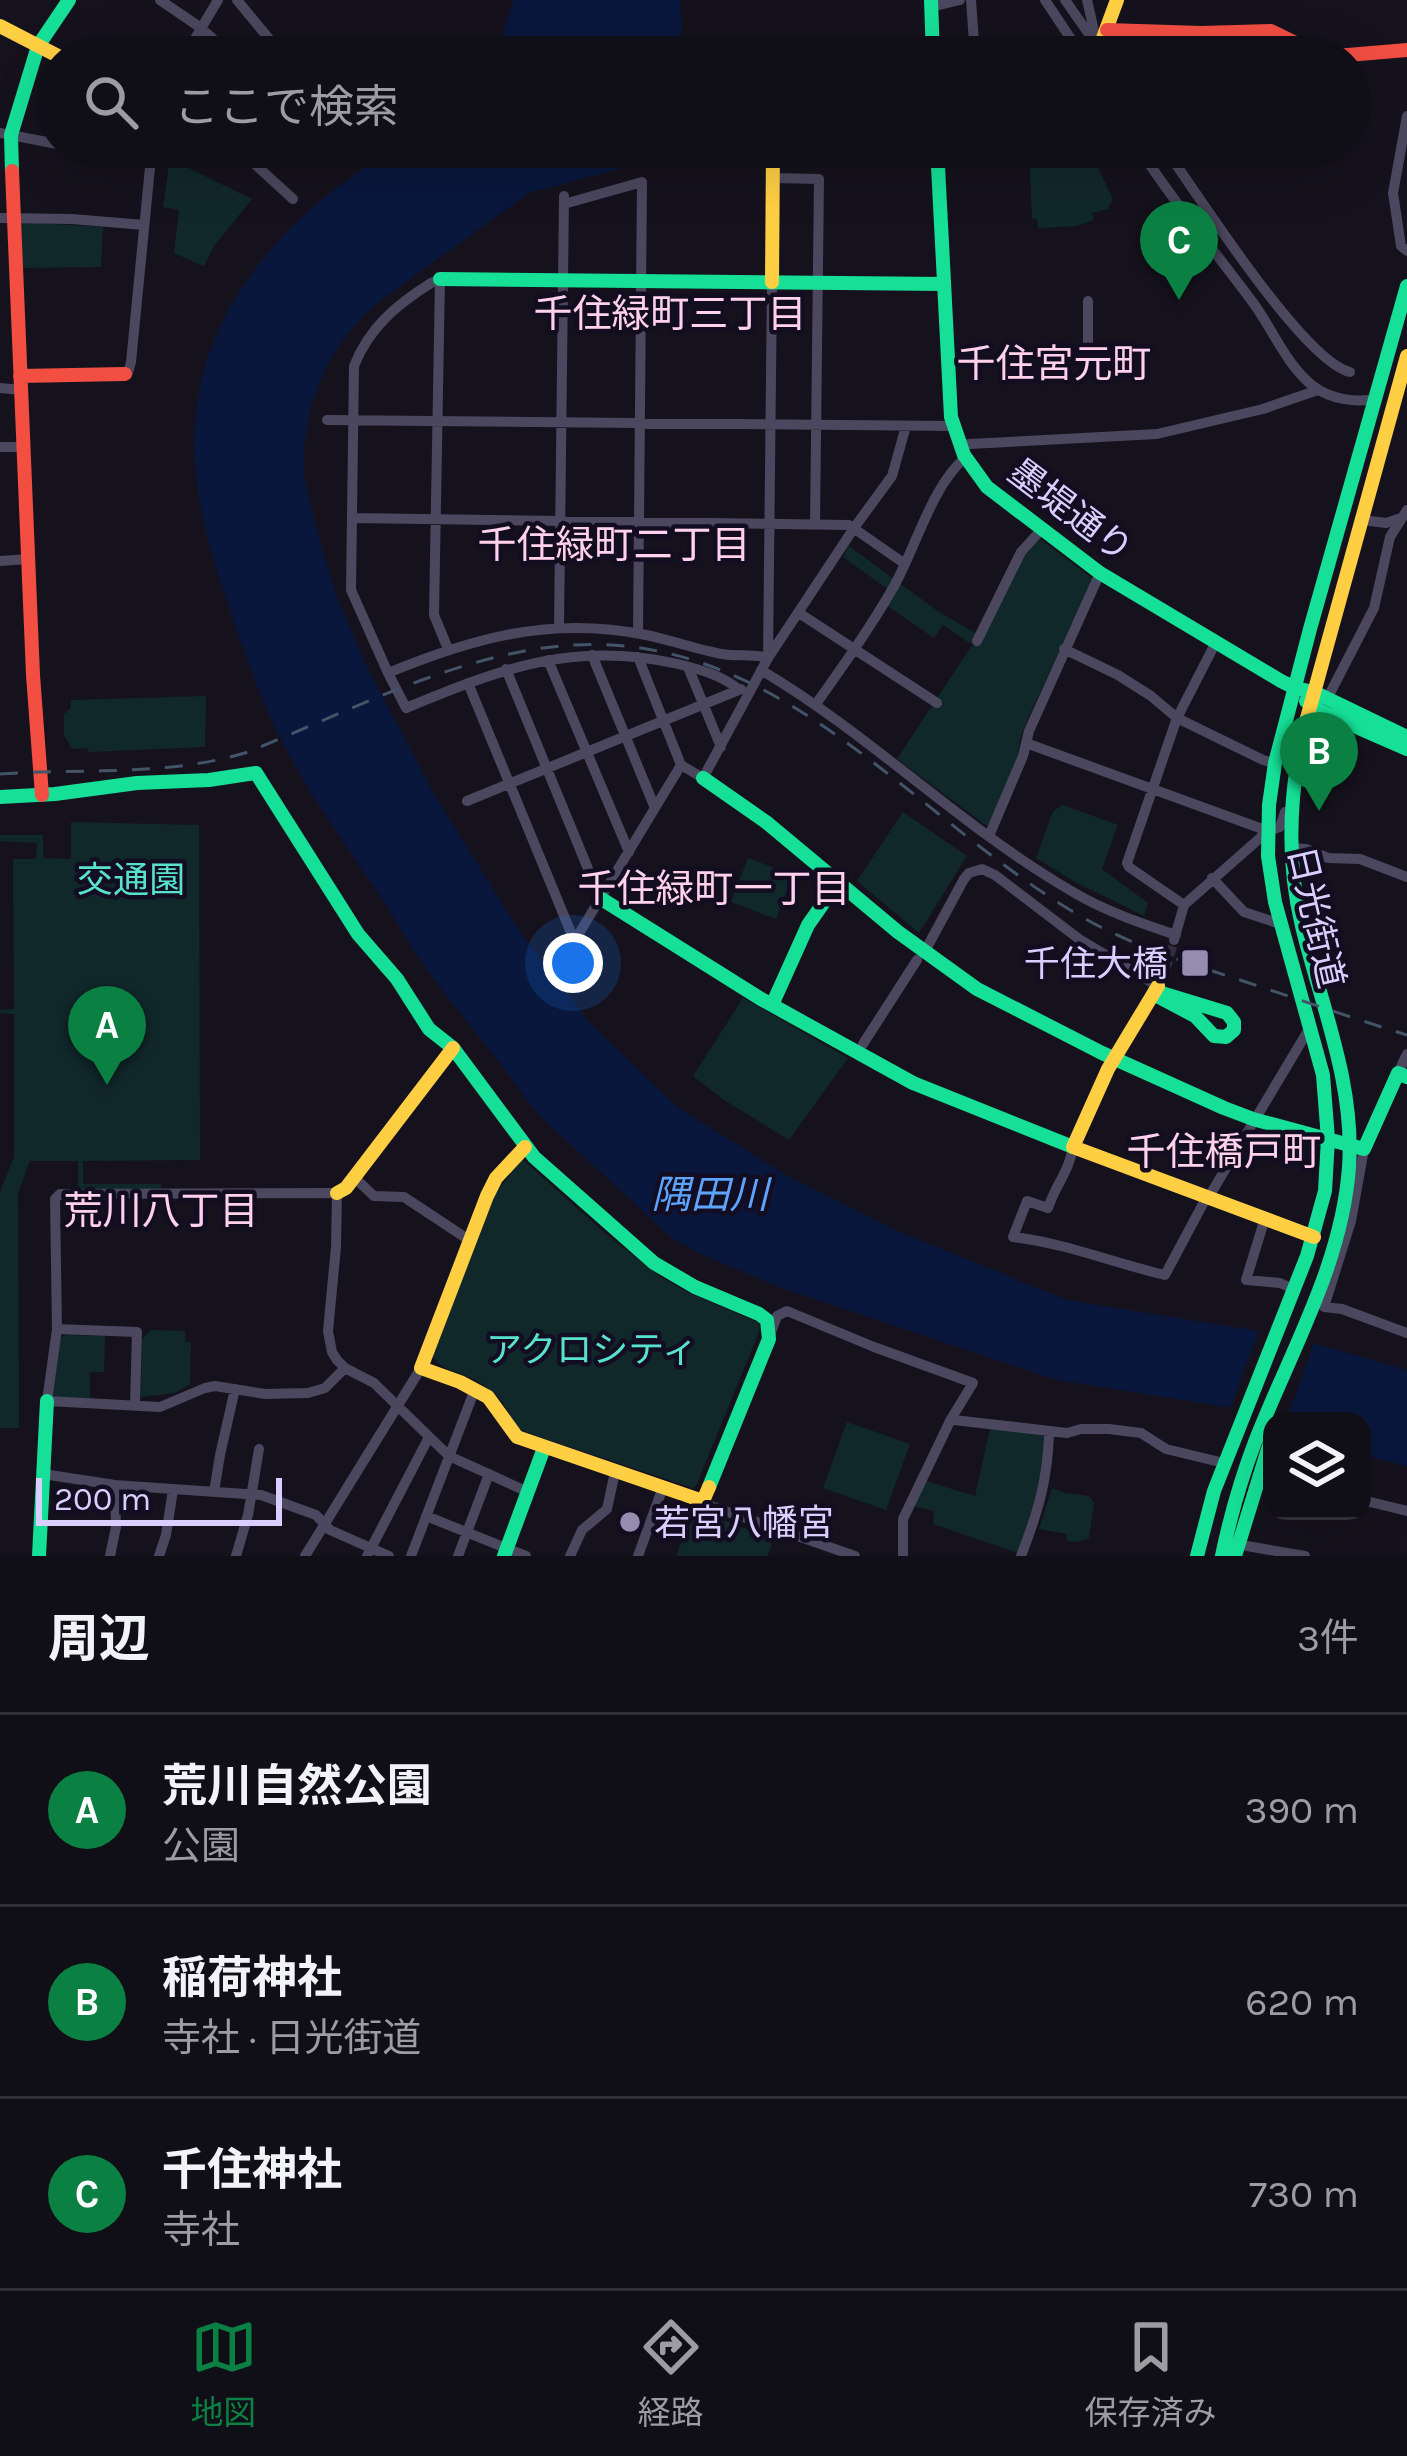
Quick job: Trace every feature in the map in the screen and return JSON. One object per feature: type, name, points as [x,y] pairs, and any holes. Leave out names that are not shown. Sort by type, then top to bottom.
[{"type":"main road","points":[[45,36],[69,0]]},
{"type":"main road","points":[[1106,36],[1117,0]]},
{"type":"main road","points":[[931,3],[932,36]]},
{"type":"main road","points":[[0,26],[36,45]]},
{"type":"main road","points":[[1107,30],[1271,31],[1280,36]]},
{"type":"main road","points":[[1371,53],[1407,50]]},
{"type":"main road","points":[[36,51],[5,134],[41,795]]},
{"type":"main road","points":[[772,282],[774,168]]},
{"type":"main road","name":"墨堤通り","points":[[938,168],[953,427],[963,453],[987,487],[1100,573],[1407,749]]},
{"type":"main road","points":[[440,279],[944,284]]},
{"type":"main road","name":"日光街道","points":[[1197,1556],[1224,1463],[1307,1256],[1325,1191],[1328,1139],[1323,1075],[1280,924],[1270,879],[1268,830],[1275,763],[1407,286]]},
{"type":"main road","name":"日光街道","points":[[1222,1556],[1238,1488],[1323,1274],[1357,1146],[1342,1067],[1299,912],[1291,848],[1292,783],[1318,702],[1362,520],[1402,392],[1407,356]]},
{"type":"main road","points":[[20,383],[125,374]]},
{"type":"main road","points":[[1375,399],[1402,392]]},
{"type":"main road","name":"墨堤通り","points":[[1318,702],[1407,737]]},
{"type":"main road","points":[[0,797],[256,773],[358,934],[397,979],[429,1029],[453,1048],[525,1147],[654,1263],[770,1323],[769,1339],[703,1501],[512,1435],[500,1410],[475,1389],[421,1367],[496,1178],[525,1147]]},
{"type":"main road","points":[[704,778],[766,821],[921,956],[1114,1058],[1253,1119],[1357,1146],[1402,1075]]},
{"type":"main road","points":[[772,1005],[800,936],[838,882]]},
{"type":"main road","points":[[600,898],[772,1005],[913,1083],[1206,1200],[1313,1237]]},
{"type":"main road","points":[[1073,1147],[1114,1058],[1156,988]]},
{"type":"main road","points":[[1156,988],[1227,1013],[1234,1030],[1226,1037],[1214,1036],[1195,1016],[1159,997],[1156,988]]},
{"type":"main road","points":[[337,1193],[346,1189],[453,1048]]},
{"type":"main road","points":[[1307,1256],[1306,1298],[1324,1307]]},
{"type":"main road","name":"日光街道","points":[[1280,1412],[1304,1328]]},
{"type":"main road","points":[[38,1556],[47,1402]]},
{"type":"main road","points":[[506,1552],[544,1448]]},
{"type":"main road","points":[[1242,1553],[1263,1488]]},
{"type":"street","points":[[161,0],[210,36]]},
{"type":"street","points":[[196,36],[218,0]]},
{"type":"street","points":[[237,0],[267,36]]},
{"type":"street","points":[[931,3],[960,0]]},
{"type":"street","points":[[971,0],[974,36]]},
{"type":"street","points":[[1045,0],[1069,36]]},
{"type":"street","points":[[1065,0],[1089,36]]},
{"type":"street","points":[[1088,0],[1095,36]]},
{"type":"street","points":[[1407,116],[1394,194],[1401,245],[1407,251]]},
{"type":"street","points":[[5,134],[36,140]]},
{"type":"street","points":[[125,374],[131,362],[150,168]]},
{"type":"street","points":[[258,168],[293,200]]},
{"type":"street","points":[[1152,168],[1263,316],[1303,378],[1330,396],[1375,399]]},
{"type":"street","points":[[1179,168],[1299,332],[1337,367],[1350,372]]},
{"type":"street","points":[[774,178],[819,172],[815,524]]},
{"type":"street","points":[[559,628],[564,200],[643,182],[638,633]]},
{"type":"street","points":[[7,217],[145,225]]},
{"type":"street","points":[[440,279],[396,308],[370,333],[354,366],[351,590],[406,708],[506,669],[592,656],[638,657],[688,667],[744,688]]},
{"type":"street","points":[[440,279],[434,615],[448,650]]},
{"type":"street","points":[[765,664],[772,282]]},
{"type":"street","points":[[1088,301],[1088,356]]},
{"type":"street","points":[[0,304],[17,305]]},
{"type":"street","points":[[0,388],[20,383]]},
{"type":"street","points":[[816,704],[896,584],[963,453],[1157,434],[1263,409],[1318,390]]},
{"type":"street","points":[[327,420],[953,427]]},
{"type":"street","points":[[467,801],[744,688],[892,476],[906,426]]},
{"type":"street","points":[[0,447],[25,447]]},
{"type":"street","points":[[1362,520],[1386,523],[1404,513]]},
{"type":"street","points":[[1318,702],[1374,608],[1390,537],[1404,513]]},
{"type":"street","points":[[352,518],[849,525],[905,563]]},
{"type":"street","points":[[1386,523],[1390,537]]},
{"type":"street","points":[[977,641],[1022,552],[1042,529]]},
{"type":"street","points":[[0,561],[29,560]]},
{"type":"street","points":[[989,836],[1028,731],[1100,573]]},
{"type":"street","points":[[799,613],[937,703]]},
{"type":"street","points":[[388,673],[520,630],[559,628],[638,633],[725,655],[753,655],[989,836],[1087,899],[1175,938],[1184,904],[1268,830],[1283,824],[1292,783]]},
{"type":"street","points":[[1184,904],[1127,863],[1177,718],[1216,642]]},
{"type":"street","points":[[1064,649],[1123,678],[1177,718],[1275,763]]},
{"type":"street","points":[[592,656],[655,808]]},
{"type":"street","points":[[638,657],[681,765],[704,778],[747,701],[744,688]]},
{"type":"street","points":[[548,660],[628,852]]},
{"type":"street","points":[[688,667],[721,747]]},
{"type":"street","points":[[506,669],[600,898]]},
{"type":"street","points":[[468,683],[574,940]]},
{"type":"street","points":[[1026,743],[1268,830]]},
{"type":"street","points":[[563,960],[681,765]]},
{"type":"street","points":[[1291,848],[1360,860],[1407,877]]},
{"type":"street","points":[[863,1044],[964,879],[982,869],[1156,988],[1165,970]]},
{"type":"street","points":[[1212,878],[1244,912],[1280,924]]},
{"type":"street","points":[[1073,1147],[1070,1166],[1048,1208],[1027,1202],[1013,1237],[1059,1243],[1165,1275],[1311,1026]]},
{"type":"street","points":[[1402,1075],[1407,1054]]},
{"type":"street","points":[[1357,1146],[1351,1222],[1324,1307],[1407,1333]]},
{"type":"street","points":[[354,1178],[374,1196],[404,1197],[469,1240]]},
{"type":"street","points":[[345,1367],[316,1392],[265,1394],[205,1388],[160,1406],[47,1402],[57,1329],[56,1199],[60,1194],[337,1193],[328,1331],[332,1352],[345,1367],[374,1383],[448,1456],[528,1492]]},
{"type":"street","points":[[1265,1218],[1246,1280],[1294,1288]]},
{"type":"street","points":[[769,1339],[777,1316],[787,1310],[973,1383],[902,1519],[902,1556]]},
{"type":"street","points":[[57,1329],[143,1329],[135,1405]]},
{"type":"street","points":[[305,1556],[421,1367]]},
{"type":"street","points":[[214,1492],[235,1389]]},
{"type":"street","points":[[411,1556],[475,1389]]},
{"type":"street","points":[[951,1419],[1048,1431],[1142,1432],[1166,1449],[1224,1463]]},
{"type":"street","points":[[1022,1556],[1041,1505],[1048,1431]]},
{"type":"street","points":[[369,1552],[429,1437]]},
{"type":"street","points":[[236,1556],[260,1449]]},
{"type":"street","points":[[1205,1518],[1222,1488],[1252,1458],[1263,1454]]},
{"type":"street","points":[[570,1556],[582,1530],[607,1509],[616,1472]]},
{"type":"street","points":[[43,1474],[115,1485],[251,1493],[316,1515],[330,1530],[369,1552],[388,1556]]},
{"type":"street","points":[[458,1556],[490,1474]]},
{"type":"street","points":[[110,1556],[116,1527],[115,1485]]},
{"type":"street","points":[[638,1556],[663,1487]]},
{"type":"street","points":[[158,1556],[173,1490]]},
{"type":"street","points":[[703,1501],[855,1556]]},
{"type":"street","points":[[1371,1503],[1407,1510]]},
{"type":"street","points":[[426,1516],[506,1552],[526,1556]]},
{"type":"street","points":[[1242,1553],[1305,1556]]},
{"type":"green space","points":[[169,168],[188,168],[252,199],[204,266],[174,253],[179,210],[163,207]]},
{"type":"green space","points":[[1030,168],[1098,168],[1113,199],[1108,209],[1092,213],[1094,220],[1076,226],[1038,228],[1037,219],[1032,219]]},
{"type":"green space","points":[[20,222],[103,227],[101,267],[21,268]]},
{"type":"green space","points":[[1040,539],[1093,579],[1028,718],[1017,759],[988,827],[897,759],[972,645],[982,638],[1024,556]]},
{"type":"green space","points":[[849,546],[977,634],[971,644],[943,625],[934,638],[886,605],[893,593],[843,557]]},
{"type":"green space","points":[[206,696],[205,747],[88,752],[88,748],[72,749],[64,735],[64,714],[71,700]]},
{"type":"green space","points":[[1063,805],[1118,825],[1102,869],[1148,903],[1144,916],[1036,858],[1053,811]]},
{"type":"green space","points":[[903,812],[967,856],[919,933],[857,881]]},
{"type":"green space","name":"交通園","points":[[71,822],[199,825],[200,1160],[83,1161],[83,1184],[161,1184],[161,1189],[78,1189],[78,1161],[30,1161],[18,1193],[19,1428],[0,1428],[0,1192],[14,1157],[14,1014],[0,1010],[14,1009],[13,859],[36,859],[37,843],[0,841],[0,835],[43,835],[43,858],[71,859]]},
{"type":"green space","points":[[748,858],[793,875],[776,919],[731,902]]},
{"type":"green space","points":[[743,998],[848,1058],[789,1140],[693,1076]]},
{"type":"green space","name":"アクロシティ","points":[[522,1159],[659,1276],[759,1323],[693,1488],[515,1427],[491,1390],[444,1367],[433,1356],[496,1193]]},
{"type":"green space","points":[[151,1330],[185,1331],[185,1342],[191,1342],[190,1384],[175,1393],[141,1397],[142,1339]]},
{"type":"green space","points":[[65,1335],[105,1336],[104,1372],[90,1372],[90,1399],[54,1399],[51,1395],[59,1340]]},
{"type":"green space","points":[[847,1422],[910,1444],[886,1510],[823,1488]]},
{"type":"green space","points":[[990,1428],[1043,1436],[1044,1471],[1018,1553],[933,1524],[934,1511],[913,1506],[926,1481],[975,1496]]},
{"type":"green space","points":[[1052,1488],[1089,1496],[1094,1503],[1089,1538],[1067,1541],[1067,1534],[1039,1529]]},
{"type":"green space","points":[[695,1510],[768,1537],[772,1545],[767,1556],[676,1556]]},
{"type":"water","points":[[514,0],[680,0],[681,36],[502,36]]},
{"type":"water","name":"隅田川","points":[[364,168],[623,168],[529,193],[381,300],[360,319],[326,367],[312,402],[304,444],[304,478],[320,542],[367,667],[435,796],[520,932],[589,1022],[676,1106],[786,1175],[902,1233],[1067,1300],[1246,1329],[1407,1370],[1407,1466],[1371,1457],[1371,1412],[1263,1412],[1263,1421],[1227,1407],[1057,1380],[776,1286],[672,1238],[543,1119],[418,957],[309,789],[270,717],[215,565],[195,467],[199,393],[225,317],[271,249]]},
{"type":"pier","points":[[1261,1326],[1316,1338],[1289,1412],[1263,1412],[1263,1427],[1228,1413]]},
{"type":"tunnel","points":[[1165,970],[1174,940]]},
{"type":"railway","points":[[0,774],[156,768],[218,760],[408,685],[491,658],[574,645],[650,650],[721,670],[786,703],[848,744],[1028,883],[1091,922],[1185,962],[1407,1035]]},
{"type":"traffic: fast","points":[[45,36],[69,0]]},
{"type":"traffic: fast","points":[[931,0],[932,36]]},
{"type":"traffic: fast","points":[[12,171],[11,135],[36,53]]},
{"type":"traffic: fast","points":[[938,168],[951,417],[964,455],[987,487],[1100,573],[1281,681],[1407,737]]},
{"type":"traffic: fast","points":[[440,279],[944,284]]},
{"type":"traffic: fast","points":[[1197,1556],[1214,1491],[1307,1256],[1325,1191],[1328,1139],[1323,1075],[1275,902],[1268,856],[1269,805],[1275,763],[1310,629],[1407,286]]},
{"type":"traffic: fast","points":[[1306,701],[1407,749]]},
{"type":"traffic: fast","points":[[1222,1556],[1250,1456],[1325,1273],[1349,1167],[1342,1075],[1293,874],[1293,796],[1307,718]]},
{"type":"traffic: fast","points":[[0,797],[256,773],[358,934],[397,979],[429,1029],[453,1048],[534,1157],[654,1263],[767,1320],[769,1339],[709,1487]]},
{"type":"traffic: fast","points":[[703,778],[977,989],[1224,1108],[1364,1149],[1398,1073],[1407,1077]]},
{"type":"traffic: fast","points":[[772,1005],[808,925],[838,882]]},
{"type":"traffic: fast","points":[[600,898],[761,999],[913,1083],[1073,1147]]},
{"type":"traffic: fast","points":[[1155,991],[1227,1013],[1234,1030],[1226,1037],[1214,1036],[1195,1016],[1155,991]]},
{"type":"traffic: fast","points":[[39,1556],[47,1401]]},
{"type":"traffic: fast","points":[[504,1556],[544,1448]]},
{"type":"traffic: fast","points":[[1235,1556],[1263,1465]]},
{"type":"traffic: slow","points":[[1104,36],[1117,0]]},
{"type":"traffic: slow","points":[[0,26],[36,45]]},
{"type":"traffic: slow","points":[[772,282],[773,168]]},
{"type":"traffic: slow","points":[[1307,718],[1407,356]]},
{"type":"traffic: slow","points":[[1158,986],[1108,1069],[1073,1147],[1314,1237]]},
{"type":"traffic: slow","points":[[337,1193],[346,1188],[453,1048]]},
{"type":"traffic: slow","points":[[525,1147],[496,1178],[487,1196],[421,1368],[488,1397],[517,1437],[703,1501],[709,1487]]},
{"type":"traffic: jam","points":[[1107,30],[1271,31],[1281,36]]},
{"type":"traffic: jam","points":[[1371,53],[1407,50]]},
{"type":"traffic: jam","points":[[12,171],[42,795]]},
{"type":"traffic: jam","points":[[20,376],[125,374]]},
{"type":"place","name":"千住神社","points":[[1179,300]]},
{"type":"place","name":"稲荷神社","points":[[1319,811]]},
{"type":"place","name":"千住大橋","points":[[1195,963]]},
{"type":"place","name":"荒川自然公園","points":[[107,1085]]},
{"type":"place","name":"若宮八幡宮","points":[[630,1522]]},
{"type":"district","name":"千住緑町三丁目","points":[[670,313]]},
{"type":"district","name":"千住宮元町","points":[[1054,363]]},
{"type":"district","name":"千住緑町二丁目","points":[[614,544]]},
{"type":"district","name":"千住緑町一丁目","points":[[714,888]]},
{"type":"district","name":"千住橋戸町","points":[[1224,1151]]},
{"type":"district","name":"荒川八丁目","points":[[161,1210]]}]
